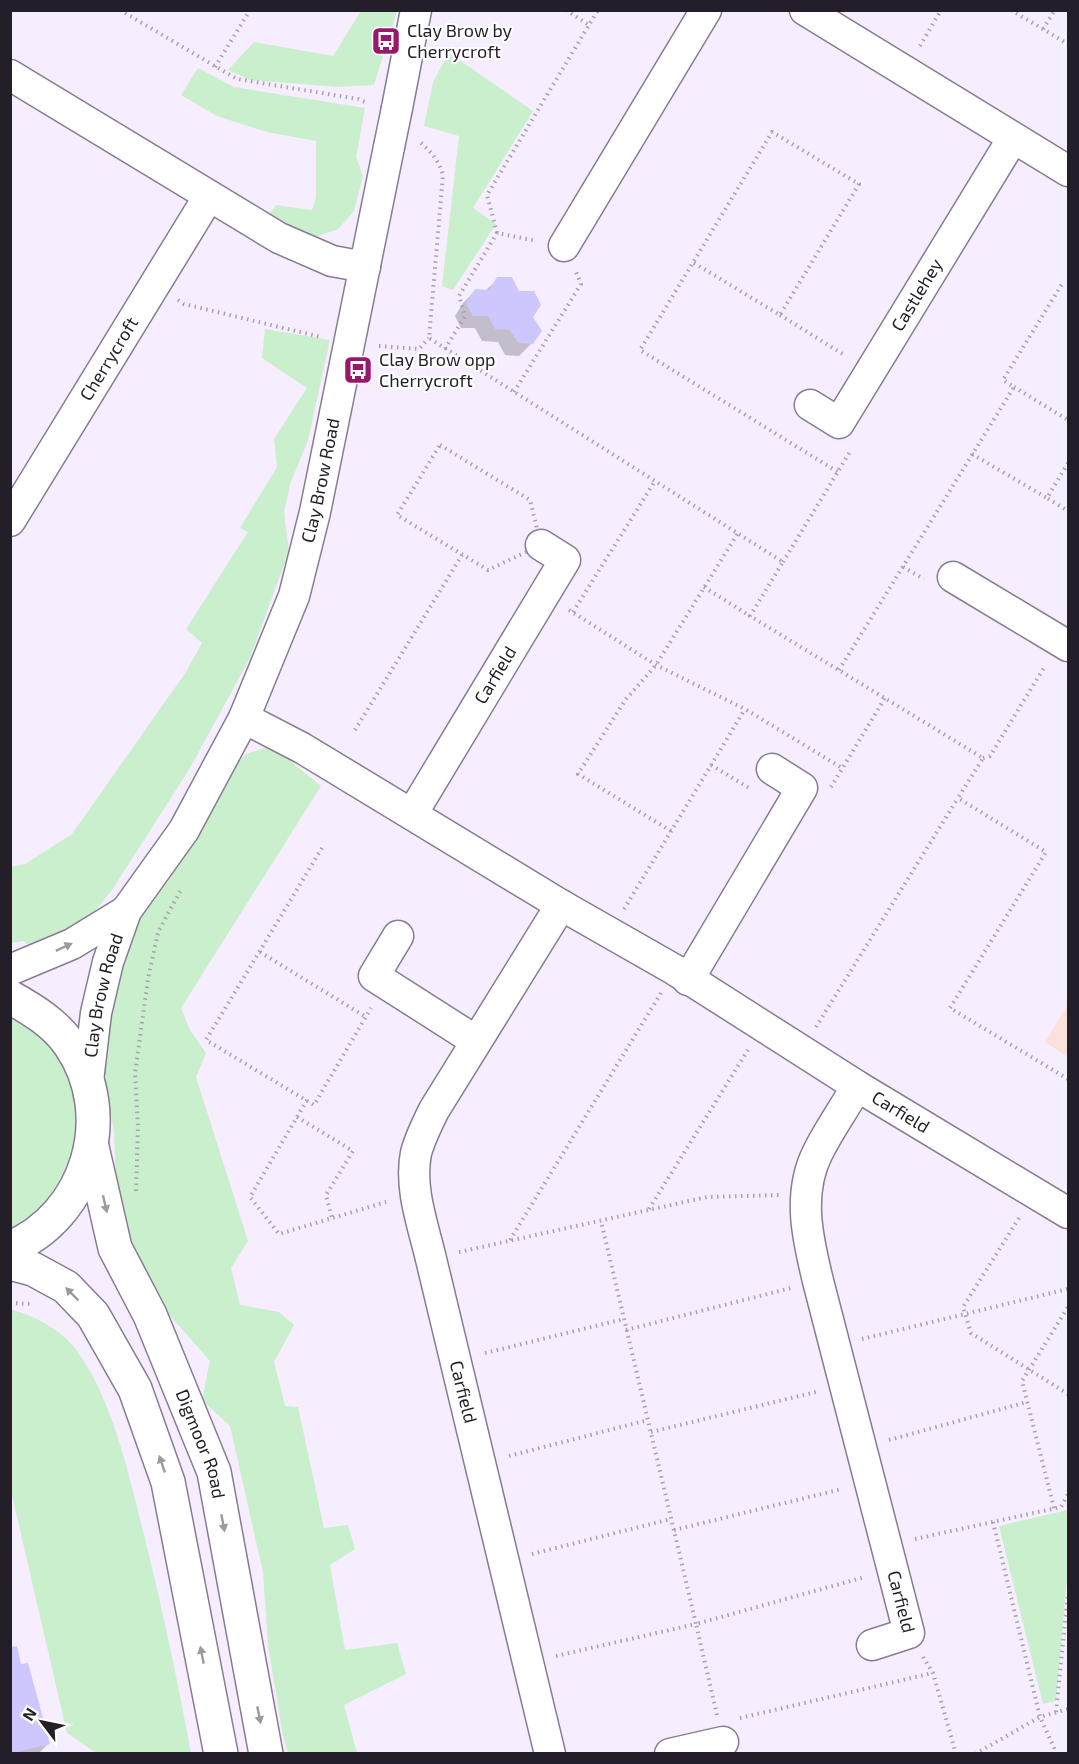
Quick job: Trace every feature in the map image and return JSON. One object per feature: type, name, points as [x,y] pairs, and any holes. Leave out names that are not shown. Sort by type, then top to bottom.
[{"type":"street","name":"Clay Brow Road","points":[[88,1081],[96,1013],[108,962],[126,911],[184,830],[244,718],[294,596],[315,512],[416,10]]},
{"type":"street","points":[[564,246],[706,10]]},
{"type":"street","points":[[805,10],[1068,171]]},
{"type":"street","points":[[10,75],[279,238],[332,261],[365,267]]},
{"type":"street","name":"Castlehey","points":[[839,423],[1013,138]]},
{"type":"street","name":"Cherrycroft","points":[[10,521],[208,196]]},
{"type":"street","points":[[810,405],[839,423]]},
{"type":"street","name":"Carfield","points":[[412,814],[565,560],[541,545]]},
{"type":"street","points":[[953,577],[1064,643]]},
{"type":"street","name":"Carfield","points":[[244,718],[302,748],[681,975],[801,1051],[1068,1213]]},
{"type":"street","points":[[681,975],[802,788],[772,769]]},
{"type":"street","name":"Carfield","points":[[550,1754],[430,1259],[416,1193],[416,1154],[434,1110],[561,905]]},
{"type":"street","name":"Clay Brow Road","points":[[10,970],[72,944],[126,911]]},
{"type":"street","points":[[399,936],[374,976],[476,1041]]},
{"type":"street","points":[[10,997],[42,1015],[70,1045],[88,1081],[94,1114],[92,1147],[80,1184],[57,1217],[26,1242],[10,1248]]},
{"type":"street","name":"Carfield","points":[[858,1086],[817,1154],[809,1174],[805,1223],[909,1633],[872,1645]]},
{"type":"street","name":"Digmoor Road","points":[[92,1147],[115,1248],[150,1315],[214,1472],[266,1754]]},
{"type":"street","points":[[10,1263],[33,1269],[66,1287],[93,1315],[135,1389],[168,1482],[221,1754]]},
{"type":"street","points":[[670,1754],[721,1732]]},
{"type":"path","points":[[120,10],[237,80],[365,102]]},
{"type":"path","points":[[215,67],[250,10]]},
{"type":"path","points":[[566,10],[589,25]]},
{"type":"path","points":[[445,349],[465,316],[459,296],[497,233],[487,195],[598,10]]},
{"type":"path","points":[[906,71],[941,10]]},
{"type":"path","points":[[1011,10],[1068,44]]},
{"type":"path","points":[[1043,29],[1055,10]]},
{"type":"path","points":[[780,315],[859,184],[772,132],[640,350],[838,472]]},
{"type":"path","points":[[154,285],[184,304],[349,344],[419,349],[429,338],[442,175],[440,165],[434,155],[421,143]]},
{"type":"path","points":[[497,233],[564,246],[581,284],[514,392]]},
{"type":"path","points":[[693,263],[871,371]]},
{"type":"path","points":[[1062,284],[1003,380],[1068,420]]},
{"type":"path","points":[[429,338],[783,562]]},
{"type":"path","points":[[839,670],[1014,387]]},
{"type":"path","points":[[750,616],[860,436],[839,423]]},
{"type":"path","points":[[440,445],[530,500],[541,545],[488,570],[462,555],[397,515],[440,445]]},
{"type":"path","points":[[972,454],[1068,511]]},
{"type":"path","points":[[1047,498],[1068,464]]},
{"type":"path","points":[[572,613],[655,481]]},
{"type":"path","points":[[671,831],[578,774],[626,699],[656,665],[738,533]]},
{"type":"path","points":[[355,730],[462,555]]},
{"type":"path","points":[[704,587],[982,758]]},
{"type":"path","points":[[544,597],[656,665],[745,709],[842,768]]},
{"type":"path","points":[[801,1051],[982,758],[990,756],[1064,643]]},
{"type":"path","points":[[610,933],[745,709]]},
{"type":"path","points":[[958,798],[1046,852],[950,1008],[1068,1079]]},
{"type":"path","points":[[322,848],[206,1040],[314,1104],[386,984]]},
{"type":"path","points":[[136,1193],[138,1127],[135,1073],[148,979],[158,932],[186,880]]},
{"type":"path","points":[[260,952],[366,1017]]},
{"type":"path","points":[[509,1241],[681,975]]},
{"type":"path","points":[[649,1210],[763,1027]]},
{"type":"path","points":[[307,1100],[250,1197],[279,1234],[416,1193]]},
{"type":"path","points":[[297,1117],[353,1151],[327,1195],[332,1218]]},
{"type":"path","points":[[1035,1193],[963,1307],[971,1334],[1068,1395]]},
{"type":"path","points":[[430,1259],[707,1197],[806,1195]]},
{"type":"path","points":[[601,1221],[721,1732],[933,1673]]},
{"type":"path","points":[[626,1330],[818,1281]]},
{"type":"path","points":[[835,1345],[1068,1289]]},
{"type":"path","points":[[1053,1508],[1022,1381],[1068,1307]]},
{"type":"path","points":[[455,1360],[624,1319]]},
{"type":"path","points":[[651,1432],[845,1384]]},
{"type":"path","points":[[862,1448],[1027,1402]]},
{"type":"path","points":[[480,1463],[648,1420]]},
{"type":"path","points":[[674,1530],[871,1482]]},
{"type":"path","points":[[529,1663],[696,1624],[993,1522],[1061,1507],[1068,1494]]},
{"type":"path","points":[[504,1561],[671,1519]]},
{"type":"path","points":[[993,1522],[1040,1717],[1058,1754]]},
{"type":"path","points":[[1056,1712],[1068,1593]]},
{"type":"path","points":[[909,1633],[933,1673],[956,1754]]},
{"type":"path","points":[[975,1754],[1040,1717],[1068,1709]]},
{"type":"shaded area","points":[[1068,1004],[1068,1057],[1045,1042]]},
{"type":"green space","points":[[361,11],[397,11],[374,85],[337,87],[250,80],[228,70],[254,42],[333,56]]},
{"type":"green space","points":[[449,53],[533,111],[473,208],[496,224],[453,290],[442,286],[459,136],[424,126],[433,82]]},
{"type":"green space","points":[[198,68],[234,87],[365,108],[356,157],[363,176],[354,211],[338,229],[316,237],[294,233],[267,218],[276,205],[312,210],[316,197],[316,141],[267,132],[217,116],[181,95]]},
{"type":"green space","points":[[265,329],[330,340],[308,440],[290,484],[284,513],[289,551],[250,658],[190,768],[112,890],[73,938],[40,952],[23,941],[11,943],[11,867],[25,864],[72,834],[186,672],[202,643],[186,629],[248,532],[240,528],[277,467],[274,439],[307,388],[262,358]]},
{"type":"green space","points":[[265,748],[279,752],[321,786],[181,1008],[190,1030],[206,1053],[196,1077],[248,1241],[231,1268],[240,1305],[279,1312],[294,1325],[274,1362],[285,1406],[298,1407],[324,1528],[348,1525],[355,1549],[330,1565],[345,1650],[397,1643],[406,1674],[344,1705],[357,1753],[288,1753],[283,1736],[268,1645],[263,1572],[230,1426],[202,1400],[210,1361],[143,1285],[117,1212],[114,1132],[99,1049],[125,954],[141,917],[229,772],[246,754]]},
{"type":"green space","points":[[10,1014],[39,1034],[60,1060],[73,1090],[77,1121],[73,1152],[60,1181],[40,1207],[11,1228]]},
{"type":"green space","points":[[10,1309],[48,1325],[71,1344],[90,1372],[110,1414],[118,1436],[149,1555],[191,1753],[96,1753],[67,1733],[11,1491]]},
{"type":"green space","points":[[1068,1510],[1068,1568],[1056,1701],[1043,1704],[999,1526]]},
{"type":"building","points":[[497,277],[512,277],[519,291],[534,291],[541,305],[533,317],[542,331],[533,344],[518,343],[510,330],[495,329],[488,316],[473,316],[466,303],[475,289],[489,290]]},
{"type":"building","points":[[17,1646],[21,1664],[28,1663],[50,1744],[10,1754],[10,1647]]},
{"type":"place","name":"Clay Brow by Cherrycroft","points":[[386,41]]},
{"type":"place","name":"Clay Brow opp Cherrycroft","points":[[358,370]]}]
